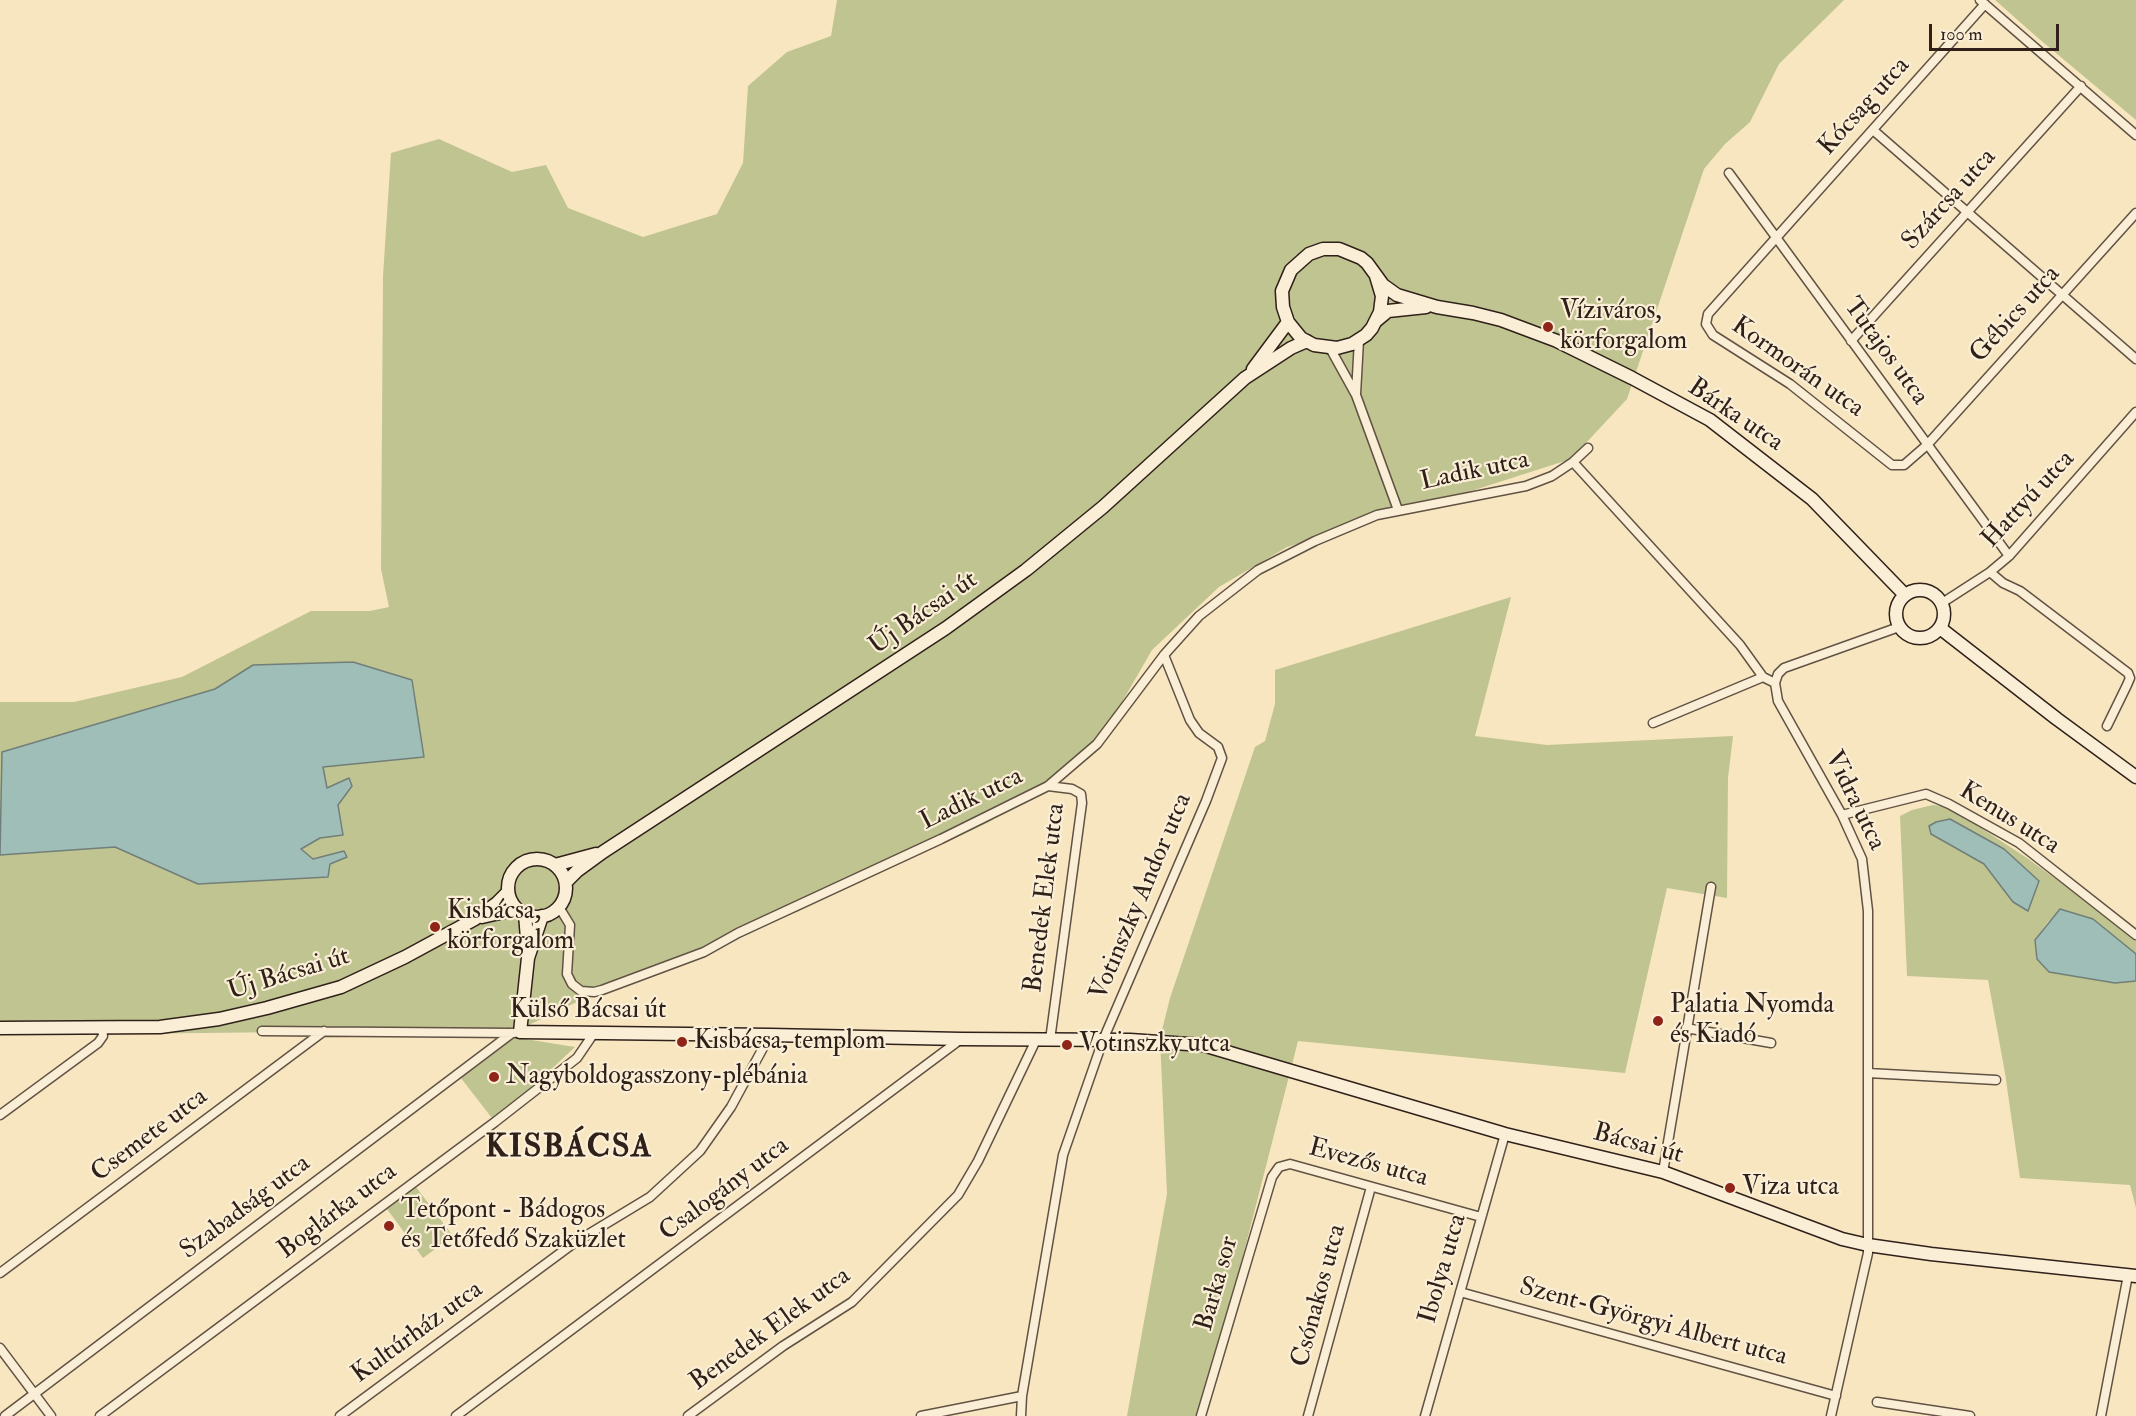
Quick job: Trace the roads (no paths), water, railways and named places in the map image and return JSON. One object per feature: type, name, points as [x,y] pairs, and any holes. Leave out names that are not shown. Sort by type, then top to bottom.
[{"type":"main road","points":[[1376,276],[1382,296],[1380,312],[1366,335],[1359,340],[1345,346],[1330,348],[1307,341],[1296,333],[1288,322],[1283,307],[1284,284],[1291,270],[1309,254],[1331,248],[1347,251],[1367,263],[1383,285],[1397,295],[1437,307]]},
{"type":"main road","points":[[1376,321],[1388,311],[1437,307]]},
{"type":"main road","name":"Bárka utca","points":[[1437,307],[1473,312],[1557,341],[1710,420],[1812,499],[1905,595]]},
{"type":"main road","name":"Új Bácsai út","points":[[1245,378],[1288,322]]},
{"type":"main road","name":"Új Bácsai út","points":[[566,882],[603,852],[946,628],[1026,570],[1103,507],[1245,378],[1291,348],[1307,341]]},
{"type":"main road","points":[[1919,590],[1927,591],[1934,594],[1942,603],[1944,613],[1940,628],[1929,637],[1922,639],[1907,635],[1899,627],[1896,608],[1905,595],[1919,590]]},
{"type":"main road","points":[[1940,628],[2057,720],[2136,777]]},
{"type":"main road","name":"Új Bácsai út","points":[[0,1028],[160,1027],[219,1019],[341,987],[405,957],[475,919],[508,892],[508,882],[512,873],[527,860],[537,858],[555,865],[603,852]]},
{"type":"main road","points":[[516,1033],[528,958],[542,916],[554,912],[564,899],[566,882],[555,865]]},
{"type":"main road","points":[[508,892],[521,912],[528,958]]},
{"type":"main road","name":"Új Bácsai út","points":[[475,919],[521,912],[542,916]]},
{"type":"main road","name":"Külső Bácsai út","points":[[516,1033],[770,1035],[961,1040],[1130,1040]]},
{"type":"main road","name":"Bácsai út","points":[[1130,1040],[1203,1045],[1505,1134],[1663,1172],[1818,1232],[1868,1245],[2062,1269],[2132,1275]]},
{"type":"street","points":[[1983,2],[2136,135]]},
{"type":"street","name":"Kócsag utca","points":[[1775,237],[1873,130],[1983,2]]},
{"type":"street","name":"Szárcsa utca","points":[[1851,341],[2081,86]]},
{"type":"street","points":[[1873,130],[2136,359]]},
{"type":"street","name":"Tutajos utca","points":[[1729,172],[2009,556]]},
{"type":"street","name":"Gébics utca","points":[[1927,445],[2136,213]]},
{"type":"street","name":"Kormorán utca","points":[[1775,237],[1708,314],[1706,324],[1713,335],[1790,384],[1892,465],[1904,465],[1927,445]]},
{"type":"street","name":"Ladik utca","points":[[1356,395],[1359,340]]},
{"type":"street","name":"Ladik utca","points":[[1330,348],[1356,395],[1398,510]]},
{"type":"street","name":"Hattyú utca","points":[[1942,603],[1990,572],[2009,556],[2136,412]]},
{"type":"street","name":"Ladik utca","points":[[559,907],[570,925],[566,968],[569,979],[581,991],[602,990],[704,952],[738,933],[941,839],[1048,786],[1097,744],[1164,655],[1198,616],[1258,570],[1325,537],[1377,515],[1526,486],[1552,476],[1588,448]]},
{"type":"street","points":[[1572,462],[1740,645],[1763,676],[1775,683],[1778,674],[1784,668],[1899,627]]},
{"type":"street","points":[[1990,572],[2003,583],[2020,591],[2128,673],[2130,678],[2127,686],[2107,726]]},
{"type":"street","name":"Votinszky Andor utca","points":[[1021,1416],[1022,1396],[1063,1155],[1103,1040],[1206,801],[1222,758],[1218,747],[1199,733],[1190,720],[1164,655]]},
{"type":"street","points":[[1653,723],[1763,676]]},
{"type":"street","name":"Vidra utca","points":[[1775,683],[1778,701],[1842,815],[1862,860],[1868,911],[1868,1245],[1831,1416]]},
{"type":"street","name":"Benedek Elek utca","points":[[1048,786],[1072,789],[1081,794],[1082,803],[1050,1040]]},
{"type":"street","name":"Kenus utca","points":[[1842,815],[1926,794],[1949,804],[2019,843],[2136,935]]},
{"type":"street","points":[[1663,1172],[1711,887]]},
{"type":"street","points":[[0,1115],[98,1042],[103,1036],[102,1027]]},
{"type":"street","points":[[1686,1028],[1771,1043]]},
{"type":"street","name":"Külső Bácsai út","points":[[262,1031],[516,1033]]},
{"type":"street","name":"Csemete utca","points":[[0,1273],[324,1031]]},
{"type":"street","name":"Szabadság utca","points":[[4,1416],[516,1033]]},
{"type":"street","name":"Boglárka utca","points":[[99,1416],[495,1122],[577,1058],[594,1033]]},
{"type":"street","name":"Kultúrház utca","points":[[340,1416],[574,1243],[650,1197],[700,1151],[731,1107],[770,1035]]},
{"type":"street","name":"Csalogány utca","points":[[456,1416],[961,1040]]},
{"type":"street","name":"Benedek Elek utca","points":[[688,1416],[783,1346],[852,1302],[958,1196],[978,1161],[1036,1040]]},
{"type":"street","points":[[1868,1073],[1996,1080]]},
{"type":"street","name":"Ibolya utca","points":[[1425,1416],[1505,1134]]},
{"type":"street","name":"Evezős utca","points":[[1279,1167],[1290,1164],[1481,1217]]},
{"type":"street","name":"Barka sor","points":[[1201,1416],[1272,1177],[1279,1167]]},
{"type":"street","name":"Csónakos utca","points":[[1308,1416],[1371,1187]]},
{"type":"street","points":[[2102,1416],[2132,1275]]},
{"type":"street","name":"Szent-Györgyi Albert utca","points":[[1460,1292],[1836,1396]]},
{"type":"street","points":[[0,1348],[51,1416]]},
{"type":"street","points":[[921,1416],[1022,1396]]},
{"type":"street","points":[[1877,1402],[1970,1416]]},
{"type":"water","points":[[353,662],[412,680],[424,757],[323,767],[327,788],[349,778],[352,786],[338,805],[343,835],[320,838],[301,849],[313,859],[344,851],[347,857],[330,864],[328,877],[198,884],[115,847],[0,855],[2,752],[215,689],[253,665]]},
{"type":"water","points":[[1950,819],[2004,849],[2039,881],[2028,911],[2013,902],[1984,864],[1931,834],[1929,826]]},
{"type":"water","points":[[2060,909],[2093,919],[2136,954],[2136,981],[2115,983],[2049,972],[2037,959],[2035,940]]},
{"type":"place","name":"Víziváros, körforgalom","points":[[1548,327]]},
{"type":"place","name":"Kisbácsa, körforgalom","points":[[435,927]]},
{"type":"place","name":"Palatia Nyomda és Kiadó","points":[[1658,1021]]},
{"type":"place","name":"Kisbácsa, templom","points":[[682,1042]]},
{"type":"place","name":"Votinszky utca","points":[[1067,1045]]},
{"type":"place","name":"Nagyboldogasszony-plébánia","points":[[494,1077]]},
{"type":"place","name":"Viza utca","points":[[1730,1188]]},
{"type":"place","name":"Tetőpont - Bádogos és Tetőfedő Szaküzlet","points":[[389,1226]]},
{"type":"district","name":"KISBÁCSA","points":[[569,1149]]}]
